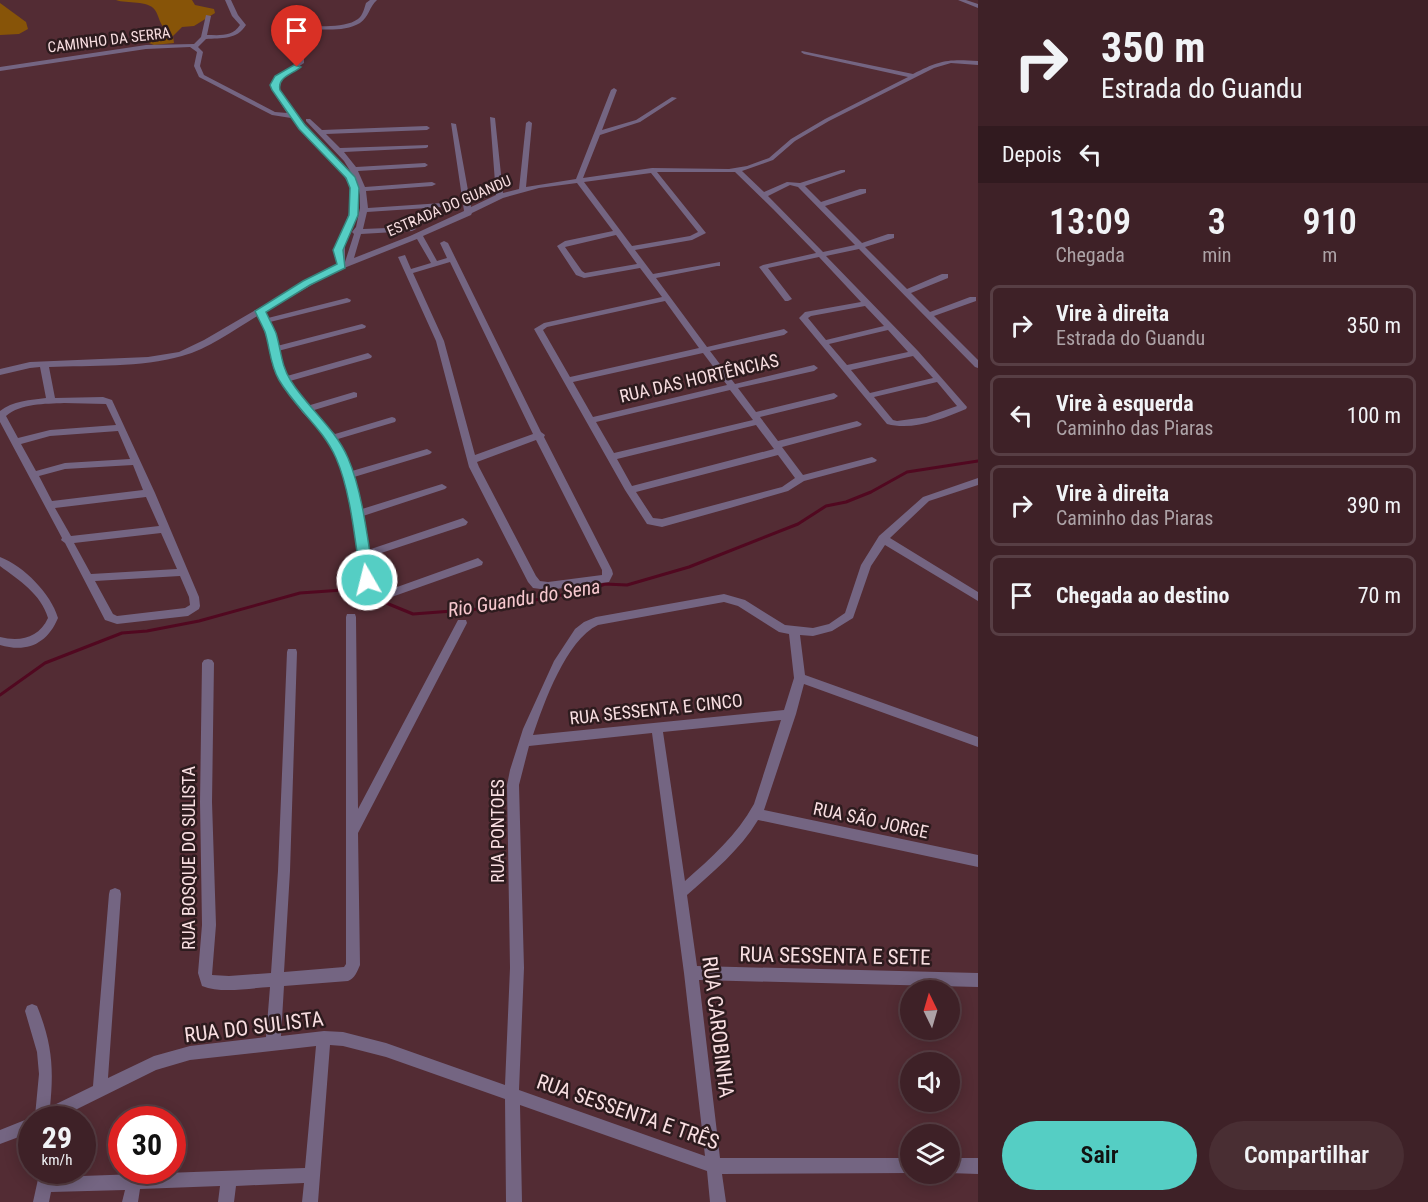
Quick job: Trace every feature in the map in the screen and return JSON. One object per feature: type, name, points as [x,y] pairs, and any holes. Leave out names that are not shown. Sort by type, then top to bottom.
[{"type":"street","points":[[204,37],[233,36],[241,31],[243,25],[235,16],[228,0]]},
{"type":"street","points":[[346,264],[338,250],[354,215],[355,188],[346,172],[302,127],[274,85],[278,78],[297,67],[302,60],[292,32],[294,29],[307,26],[337,27],[352,24],[364,19],[368,14],[368,4],[374,0]]},
{"type":"street","points":[[962,0],[978,6]]},
{"type":"street","points":[[195,47],[204,37],[208,16]]},
{"type":"street","name":"CAMINHO DA SERRA","points":[[0,69],[179,44],[195,47],[200,52],[197,66],[201,76],[274,114],[295,116]]},
{"type":"street","points":[[804,52],[914,76]]},
{"type":"street","name":"ESTRADA DO GUANDU","points":[[0,372],[44,364],[170,357],[198,347],[307,283],[414,234],[468,213],[500,196],[522,189],[652,170],[737,170],[766,161],[820,123],[914,76],[948,62],[978,63]]},
{"type":"street","points":[[614,90],[579,180],[801,479]]},
{"type":"street","points":[[597,134],[638,121],[674,98]]},
{"type":"street","points":[[492,118],[500,196]]},
{"type":"street","points":[[308,120],[356,169],[364,189],[364,210],[346,264]]},
{"type":"street","points":[[522,189],[529,123]]},
{"type":"street","points":[[453,124],[468,213]]},
{"type":"street","points":[[320,132],[427,128]]},
{"type":"street","points":[[336,150],[426,146]]},
{"type":"street","points":[[356,169],[425,165]]},
{"type":"street","points":[[631,249],[692,238],[702,233],[652,170]]},
{"type":"street","points":[[737,170],[821,254],[915,353],[963,407],[921,420],[895,424],[887,420],[803,316],[867,303]]},
{"type":"street","points":[[764,195],[789,183],[800,185],[843,171]]},
{"type":"street","points":[[364,189],[432,184]]},
{"type":"street","points":[[800,185],[978,365]]},
{"type":"street","points":[[820,205],[863,191]]},
{"type":"street","points":[[364,210],[442,205]]},
{"type":"street","points":[[356,232],[414,234],[432,265]]},
{"type":"street","points":[[619,232],[561,245],[579,273],[584,276],[643,265]]},
{"type":"street","points":[[788,299],[763,267],[860,246],[891,236]]},
{"type":"street","points":[[402,256],[440,341],[472,460],[483,486],[534,582],[548,586],[605,579],[608,574],[607,570],[568,496],[444,243]]},
{"type":"street","points":[[410,272],[452,259]]},
{"type":"street","points":[[652,276],[717,264]]},
{"type":"street","points":[[906,292],[945,276]]},
{"type":"street","points":[[668,298],[539,327],[539,331],[611,457],[650,521],[662,523],[785,489],[801,479],[872,459]]},
{"type":"street","points":[[928,315],[973,299]]},
{"type":"street","points":[[266,321],[347,300]]},
{"type":"street","points":[[261,311],[284,380],[305,410],[332,438],[348,476],[357,514],[370,594],[386,595],[478,562]]},
{"type":"street","points":[[273,350],[362,326]]},
{"type":"street","points":[[824,343],[890,327]]},
{"type":"street","points":[[569,380],[784,332]]},
{"type":"street","points":[[846,368],[915,353]]},
{"type":"street","points":[[284,380],[368,356]]},
{"type":"street","points":[[44,364],[51,401]]},
{"type":"street","name":"RUA DAS HORTÊNCIAS","points":[[591,420],[814,368]]},
{"type":"street","points":[[868,396],[939,379]]},
{"type":"street","points":[[305,410],[354,395]]},
{"type":"street","points":[[611,457],[834,396]]},
{"type":"street","points":[[108,400],[194,597],[195,606],[192,610],[117,620],[106,613],[1,415],[6,409],[51,401],[108,400]]},
{"type":"street","points":[[332,438],[392,420]]},
{"type":"street","points":[[630,490],[857,424]]},
{"type":"street","points":[[15,442],[50,433],[121,428]]},
{"type":"street","points":[[472,460],[540,435]]},
{"type":"street","points":[[348,476],[427,452]]},
{"type":"street","points":[[32,475],[53,468],[136,462]]},
{"type":"street","points":[[680,893],[751,824],[756,814],[800,678],[794,631],[824,630],[845,620],[866,565],[883,539],[926,500],[978,481]]},
{"type":"street","points":[[357,514],[442,487]]},
{"type":"street","points":[[48,505],[150,493]]},
{"type":"street","points":[[364,555],[463,522]]},
{"type":"street","points":[[66,540],[165,529]]},
{"type":"street","points":[[883,539],[978,597]]},
{"type":"street","points":[[0,561],[22,578],[45,602],[53,618],[47,629],[38,638],[28,643],[16,645],[0,641]]},
{"type":"street","points":[[87,578],[183,572]]},
{"type":"street","name":"RUA PONTOES","points":[[514,1202],[512,1095],[517,969],[512,798],[514,773],[525,741],[560,662],[576,634],[588,624],[609,618],[724,598],[741,603],[783,629],[794,631]]},
{"type":"street","points":[[278,980],[341,975],[352,970],[351,617]]},
{"type":"street","points":[[351,834],[462,623]]},
{"type":"street","points":[[273,1043],[278,980],[292,652]]},
{"type":"street","name":"RUA BOSQUE DO SULISTA","points":[[208,663],[206,802],[209,925],[205,973],[207,981],[212,983],[278,980]]},
{"type":"street","points":[[800,678],[978,742]]},
{"type":"street","name":"RUA SESSENTA E CINCO","points":[[525,741],[790,714]]},
{"type":"street","name":"RUA CAROBINHA","points":[[657,728],[691,973],[718,1202]]},
{"type":"street","name":"RUA SÃO JORGE","points":[[756,814],[978,861]]},
{"type":"street","points":[[100,1088],[115,894]]},
{"type":"street","name":"RUA SESSENTA E SETE","points":[[691,973],[978,980]]},
{"type":"street","points":[[32,1011],[44,1052],[46,1074],[43,1106]]},
{"type":"street","points":[[310,1202],[324,1038]]},
{"type":"street","name":"RUA DO SULISTA","points":[[72,1106],[100,1088],[154,1064],[190,1053],[324,1038],[343,1039],[386,1050],[512,1095]]},
{"type":"street","name":"RUA SESSENTA E TRÊS","points":[[512,1095],[713,1166],[900,1166]]},
{"type":"street","points":[[0,1137],[18,1130]]},
{"type":"street","points":[[960,1166],[978,1166]]},
{"type":"street","points":[[186,1179],[312,1174]]},
{"type":"street","points":[[226,1202],[229,1178]]},
{"type":"street","points":[[41,1202],[45,1184]]},
{"type":"street","points":[[130,1202],[133,1184]]},
{"type":"shaded area","points":[[116,0],[192,0],[195,5],[214,9],[215,13],[194,26],[182,27],[173,36],[174,43],[154,45],[149,43],[147,37],[159,34],[164,28],[155,10],[142,3]]},
{"type":"shaded area","points":[[0,3],[26,22],[28,29],[19,34],[0,35]]},
{"type":"waterway","name":"Rio Guandu do Sena","points":[[374,598],[413,614],[492,608],[589,590],[605,584],[627,585],[689,567],[798,524],[826,506],[846,502],[871,492],[907,472],[978,461]]},
{"type":"waterway","name":"Rio Guandu do Sena","points":[[0,695],[45,663],[122,633],[147,631],[199,621],[300,593],[357,589],[369,595]]},
{"type":"route","points":[[297,67],[278,78],[274,85],[302,127],[350,177],[355,188],[354,215],[338,250],[342,266],[307,283],[261,311],[270,332],[277,366],[284,380],[305,410],[336,443],[343,459],[357,514],[367,580]]}]
